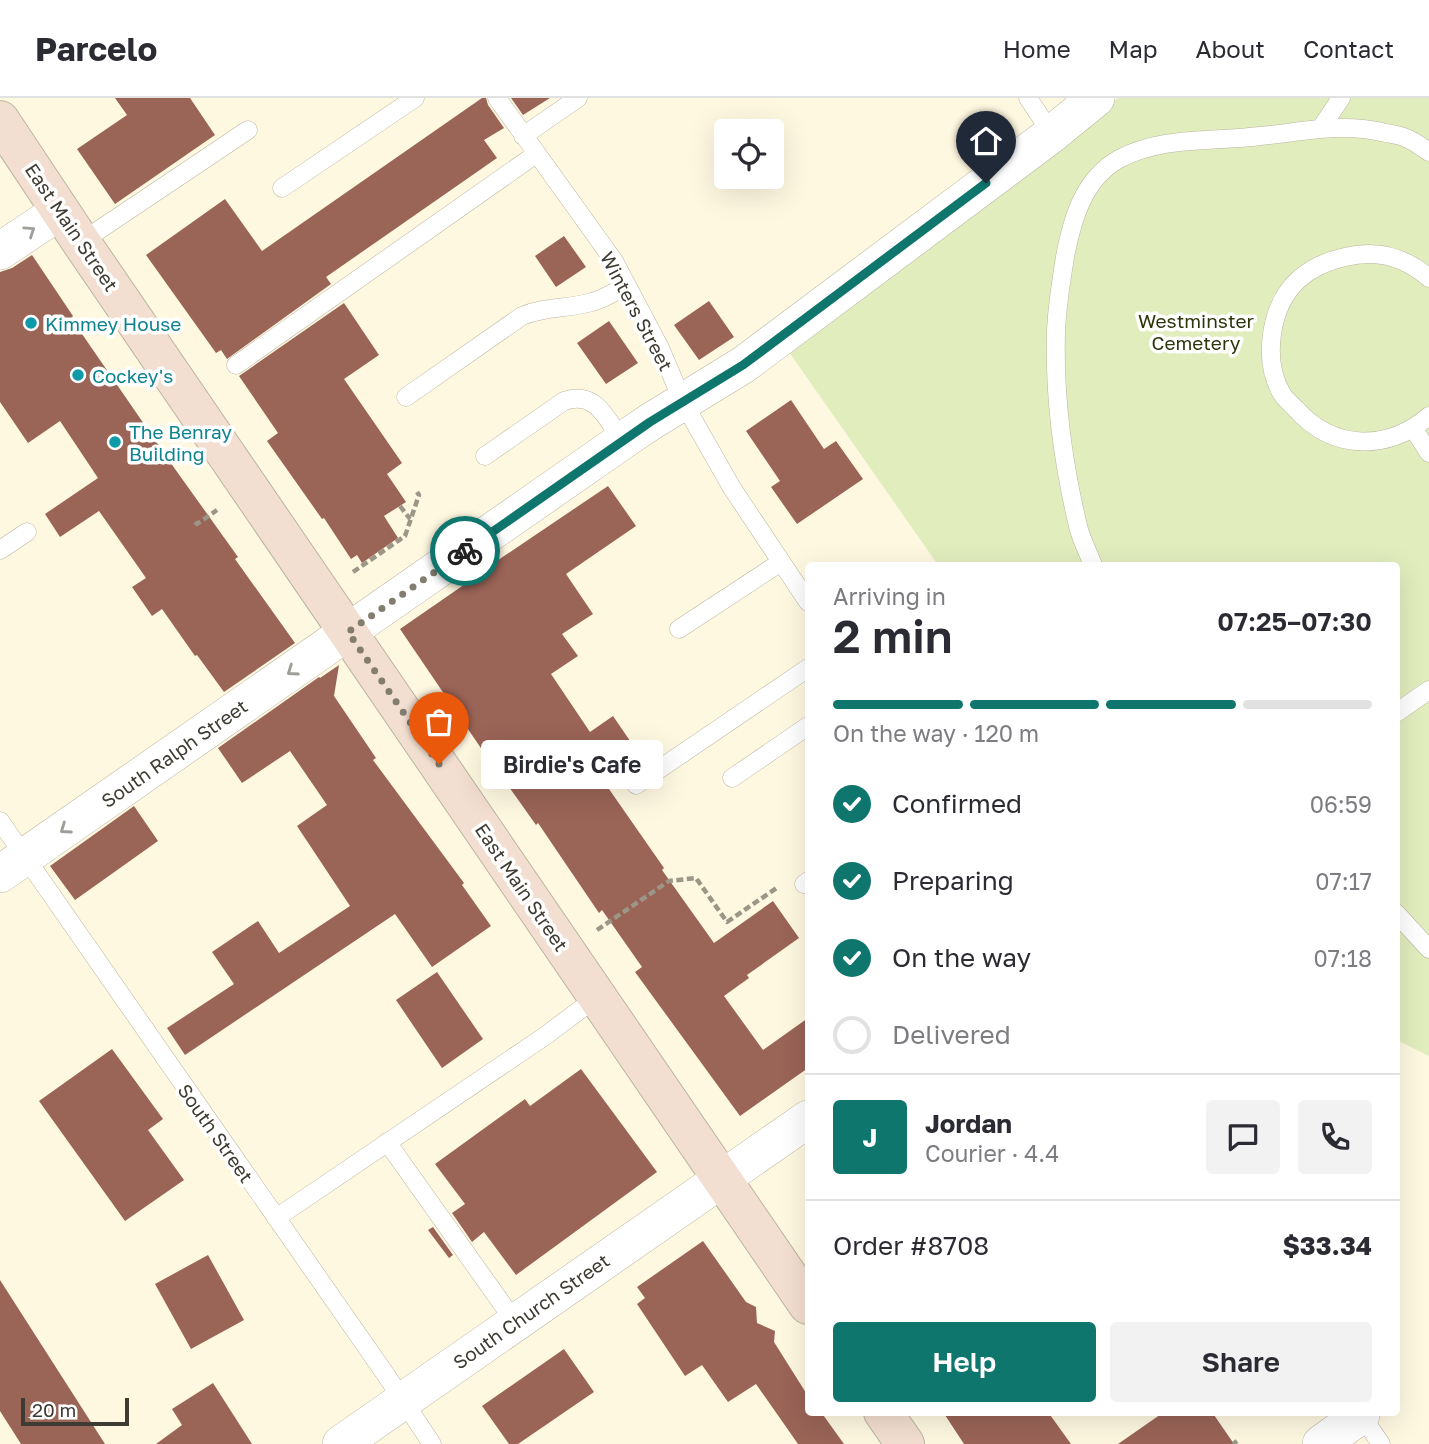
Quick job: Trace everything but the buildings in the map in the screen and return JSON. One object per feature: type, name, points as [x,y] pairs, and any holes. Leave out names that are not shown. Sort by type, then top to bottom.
[{"type":"main road","name":"East Main Street","points":[[0,120],[805,1301]]},
{"type":"main road","points":[[886,1416],[905,1444]]},
{"type":"street","name":"South Ralph Street","points":[[12,866],[622,441],[743,365],[1097,98]]},
{"type":"street","points":[[0,251],[60,211]]},
{"type":"street","name":"South Church Street","points":[[341,1444],[805,1121]]},
{"type":"street","points":[[1321,1444],[1367,1424]]},
{"type":"lane","points":[[282,188],[415,98]]},
{"type":"lane","name":"Winters Street","points":[[497,98],[614,261],[660,348],[683,402],[732,488],[805,598]]},
{"type":"lane","points":[[523,136],[578,98]]},
{"type":"lane","points":[[1027,98],[1052,134]]},
{"type":"lane","points":[[1321,128],[1341,98]]},
{"type":"lane","points":[[1092,562],[1078,529],[1062,440],[1056,331],[1060,287],[1069,239],[1077,207],[1091,185],[1119,159],[1141,150],[1170,143],[1258,137],[1329,127],[1369,129],[1407,138],[1429,152]]},
{"type":"lane","points":[[82,242],[248,130]]},
{"type":"lane","points":[[236,366],[536,154]]},
{"type":"lane","points":[[1429,278],[1404,261],[1387,256],[1363,253],[1324,262],[1298,280],[1282,300],[1271,330],[1271,364],[1282,394],[1308,423],[1330,435],[1356,441],[1375,441],[1394,437],[1429,416]]},
{"type":"lane","points":[[406,397],[522,316],[537,310],[590,303],[626,285]]},
{"type":"lane","points":[[485,456],[564,401],[574,397],[594,403],[622,441]]},
{"type":"lane","points":[[1413,428],[1429,453]]},
{"type":"lane","points":[[0,550],[27,532]]},
{"type":"lane","points":[[680,629],[781,562]]},
{"type":"lane","points":[[636,785],[805,669]]},
{"type":"lane","points":[[1400,710],[1429,690]]},
{"type":"lane","points":[[732,778],[805,728]]},
{"type":"lane","name":"South Street","points":[[0,821],[12,866],[276,1218],[432,1444]]},
{"type":"lane","points":[[1400,917],[1429,949]]},
{"type":"lane","points":[[276,1218],[545,1036],[597,997]]},
{"type":"lane","points":[[387,1142],[515,1322]]},
{"type":"path","points":[[353,572],[405,536],[419,495],[417,492]]},
{"type":"path","points":[[400,506],[411,520]]},
{"type":"path","points":[[195,522],[197,524],[217,510]]},
{"type":"path","points":[[597,930],[669,881],[696,878],[727,922],[785,882],[805,883]]},
{"type":"green space","name":"Westminster Cemetery","points":[[1118,98],[1429,98],[1429,1056],[1400,1042],[1400,562],[936,562],[789,352]]},
{"type":"way so far","points":[[439,764],[348,632],[465,551]]},
{"type":"place","name":"Kimmey House","points":[[31,323]]},
{"type":"place","name":"Cockey's","points":[[78,375]]},
{"type":"place","name":"The Benray Building","points":[[115,442]]},
{"type":"place","name":"Birdie's Cafe","points":[[439,764]]},
{"type":"route","points":[[465,551],[650,422],[743,365],[986,183]]}]
